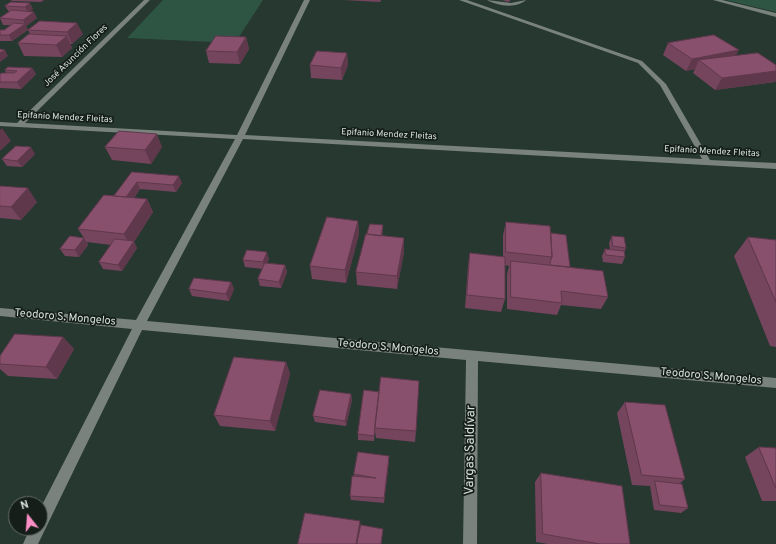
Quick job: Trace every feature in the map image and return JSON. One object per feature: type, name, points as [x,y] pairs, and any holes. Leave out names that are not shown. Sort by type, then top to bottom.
[{"type":"street","name":"José Asunción Flores","points":[[18,125],[147,0]]},
{"type":"street","points":[[48,508],[140,325],[240,137],[307,0]]},
{"type":"street","points":[[462,0],[640,62],[663,84],[707,161]]},
{"type":"street","points":[[490,0],[516,5],[523,0]]},
{"type":"street","points":[[716,0],[776,15]]},
{"type":"street","name":"Epifanio Mendez Fleitas","points":[[0,124],[707,161],[776,166]]},
{"type":"street","name":"Teodoro S. Mongelos","points":[[0,312],[776,383]]},
{"type":"street","name":"Vargas Saldívar","points":[[470,544],[472,355]]},
{"type":"green space","points":[[163,0],[263,0],[235,43],[127,38]]},
{"type":"green space","points":[[726,0],[776,0],[776,12]]},
{"type":"building","points":[[11,2],[30,3],[25,7],[5,6]]},
{"type":"building","points":[[12,10],[34,12],[23,20],[0,18]]},
{"type":"building","points":[[40,21],[77,23],[67,32],[28,30]]},
{"type":"building","points":[[14,23],[25,24],[9,35],[0,35],[0,30],[4,30]]},
{"type":"building","points":[[29,34],[67,36],[56,45],[18,43]]},
{"type":"building","points":[[714,35],[739,50],[692,59],[668,43]]},
{"type":"building","points":[[216,36],[246,37],[237,52],[206,51]]},
{"type":"building","points":[[317,51],[347,53],[341,68],[310,65]]},
{"type":"building","points":[[758,53],[776,65],[776,71],[722,78],[699,60]]},
{"type":"building","points":[[8,67],[32,68],[17,82],[0,82],[0,74],[14,73],[17,71],[5,70]]},
{"type":"building","points":[[119,131],[157,134],[145,150],[105,147]]},
{"type":"building","points":[[16,146],[31,147],[17,161],[2,159]]},
{"type":"building","points":[[132,172],[179,176],[173,185],[137,182],[126,197],[114,196]]},
{"type":"building","points":[[0,186],[28,188],[11,207],[0,206]]},
{"type":"building","points":[[104,195],[147,199],[124,234],[78,229]]},
{"type":"building","points":[[327,217],[358,221],[345,270],[310,266]]},
{"type":"building","points":[[506,222],[550,226],[552,257],[506,252]]},
{"type":"building","points":[[370,224],[383,225],[381,236],[367,234]]},
{"type":"building","points":[[551,233],[566,235],[570,267],[550,265],[552,257]]},
{"type":"building","points":[[366,234],[404,238],[397,276],[356,272]]},
{"type":"building","points":[[70,236],[84,238],[75,250],[60,249]]},
{"type":"building","points":[[612,236],[624,237],[626,248],[613,246]]},
{"type":"building","points":[[748,237],[776,240],[776,302]]},
{"type":"building","points":[[115,239],[134,241],[118,265],[99,262]]},
{"type":"building","points":[[605,249],[624,251],[625,257],[606,255]]},
{"type":"building","points":[[247,250],[267,252],[263,262],[243,260]]},
{"type":"building","points":[[470,253],[505,257],[505,299],[467,295]]},
{"type":"building","points":[[511,261],[603,271],[608,297],[561,291],[562,303],[511,297]]},
{"type":"building","points":[[265,263],[285,265],[279,282],[258,279]]},
{"type":"building","points":[[194,278],[231,282],[226,294],[189,289]]},
{"type":"building","points":[[15,334],[63,337],[46,367],[0,364],[0,356]]},
{"type":"building","points":[[234,357],[286,362],[270,421],[214,415]]},
{"type":"building","points":[[381,377],[419,381],[416,431],[375,428]]},
{"type":"building","points":[[320,390],[351,394],[345,421],[313,416]]},
{"type":"building","points":[[364,390],[379,392],[374,436],[358,434]]},
{"type":"building","points":[[625,402],[665,405],[685,479],[642,475]]},
{"type":"building","points":[[759,447],[776,448],[776,488]]},
{"type":"building","points":[[358,452],[389,456],[384,498],[350,496],[352,476],[376,478],[354,474]]},
{"type":"building","points":[[541,473],[622,486],[630,544],[600,544],[543,534]]},
{"type":"building","points":[[655,481],[682,484],[688,508],[660,505]]},
{"type":"building","points":[[305,513],[360,521],[356,544],[298,544]]},
{"type":"building","points":[[361,525],[383,529],[381,544],[357,544]]}]
